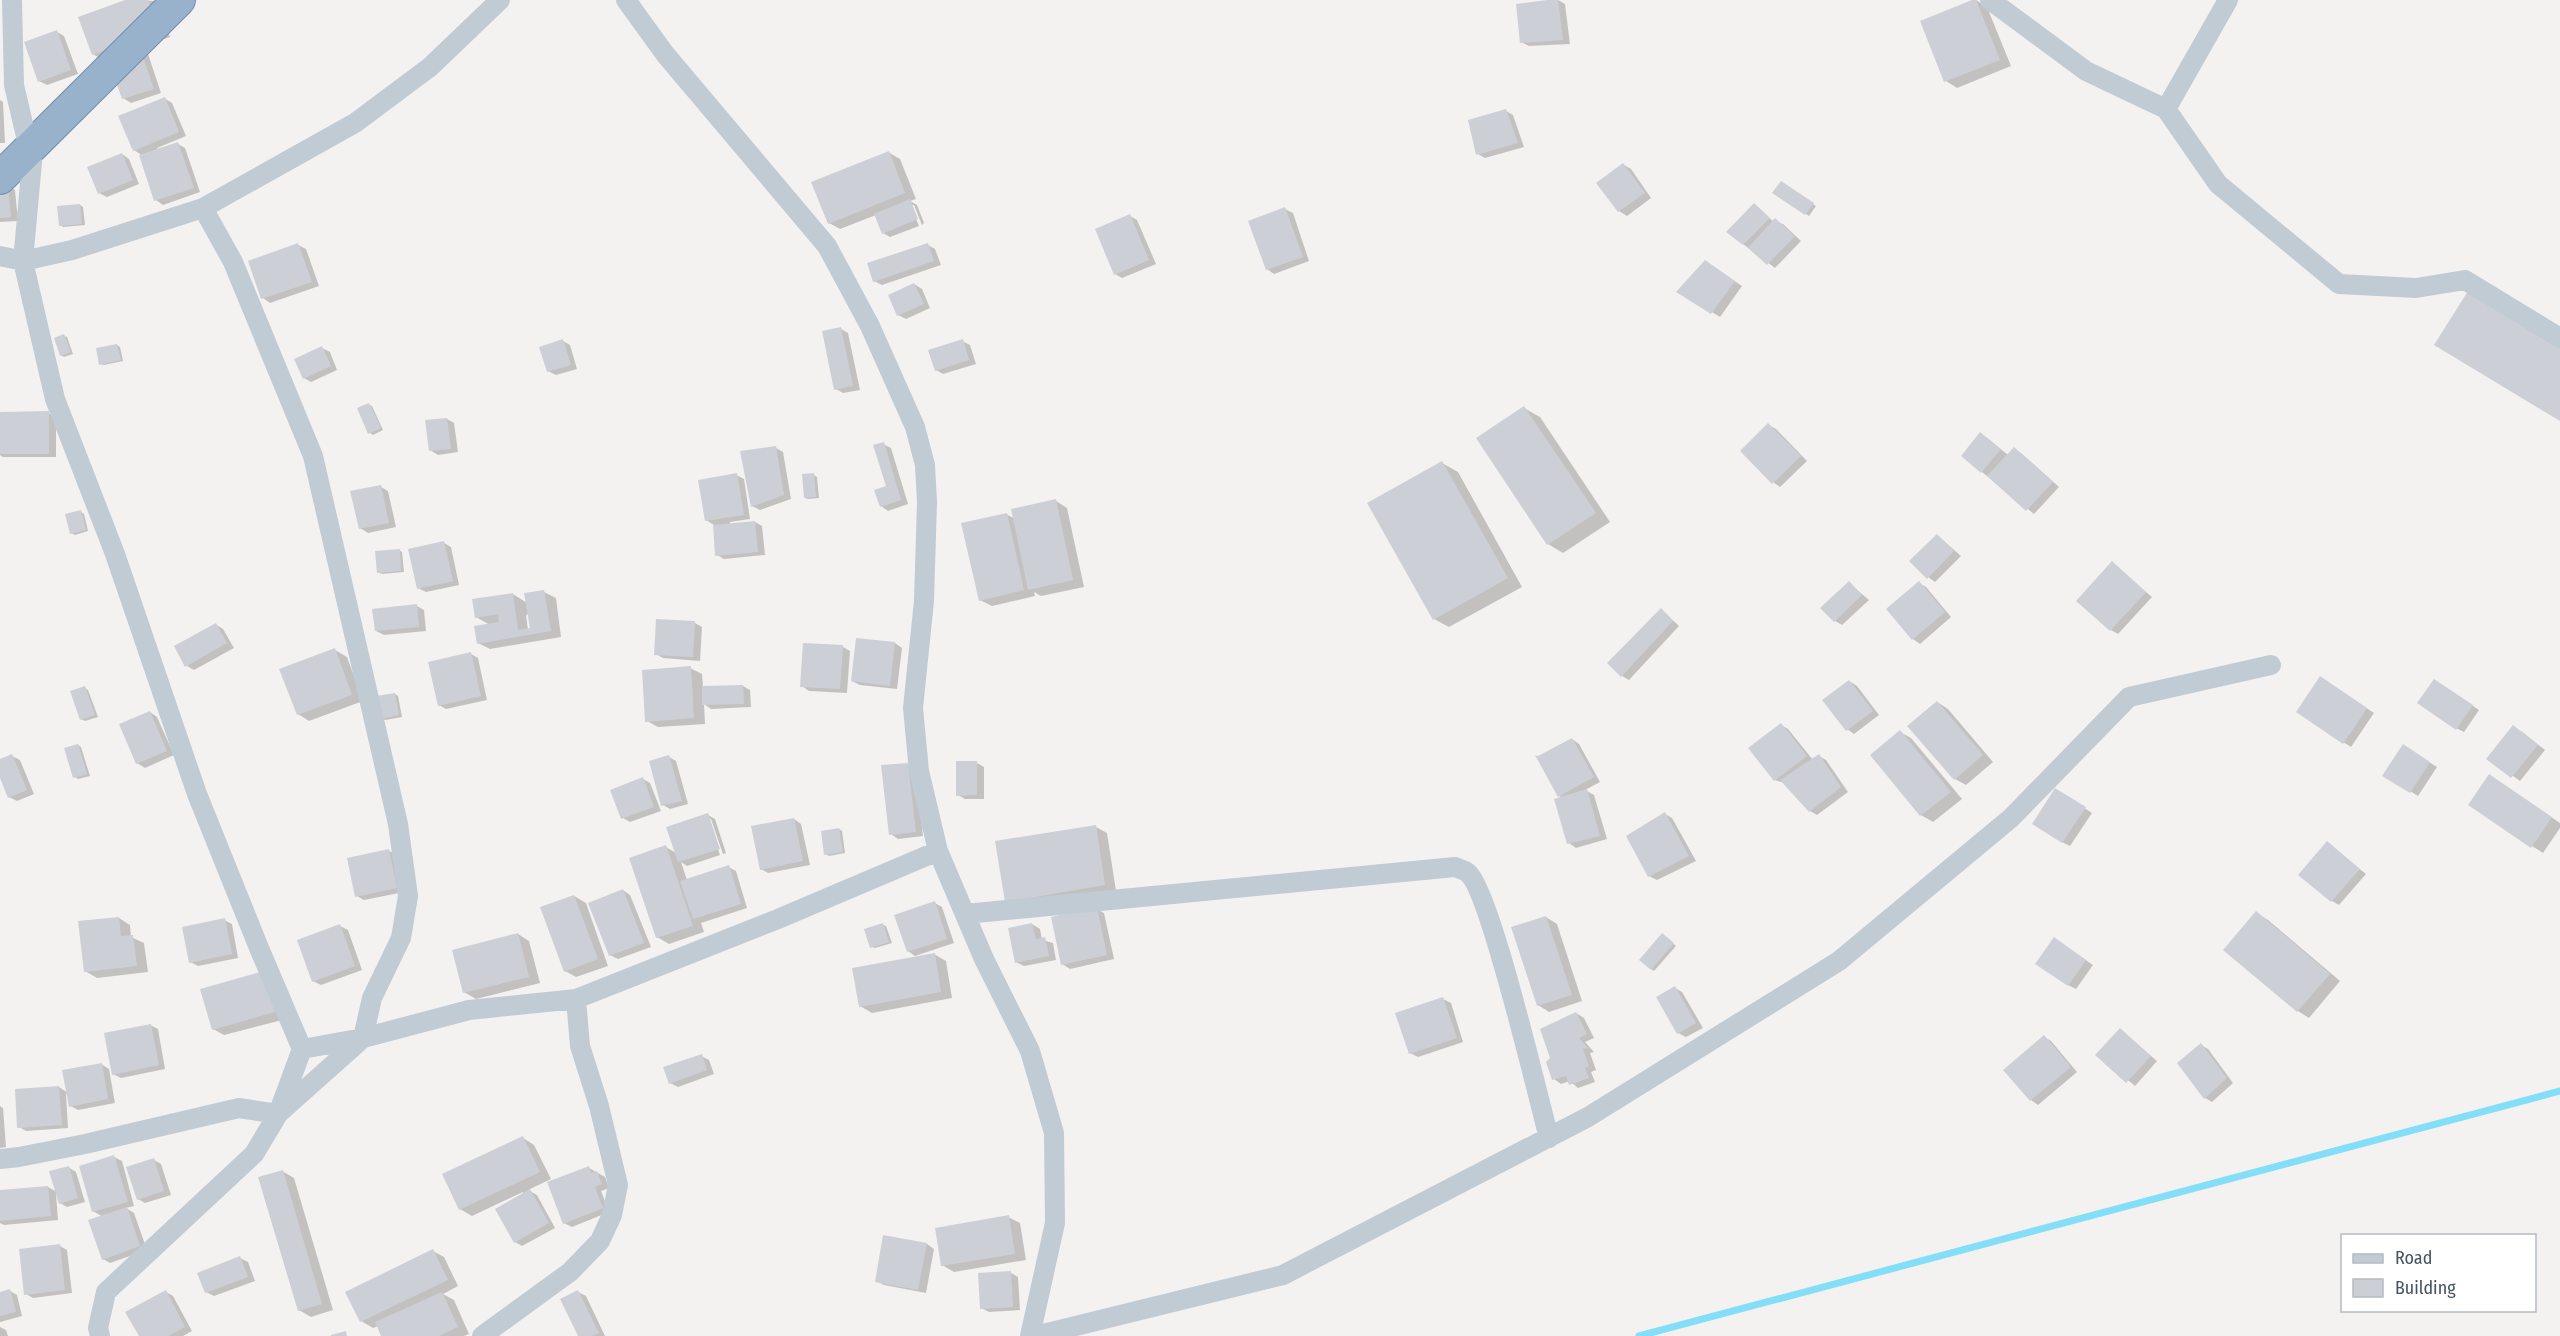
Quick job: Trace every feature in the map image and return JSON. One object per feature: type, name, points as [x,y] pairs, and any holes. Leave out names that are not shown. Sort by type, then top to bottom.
[{"type":"highway","points":[[0,178],[179,0]]},
{"type":"street","points":[[12,0],[14,85],[32,162],[23,261],[55,399],[119,565],[197,794],[302,1049],[278,1114],[254,1154],[106,1292],[93,1333]]},
{"type":"street","points":[[0,256],[23,261],[72,250],[203,208],[355,123],[430,67],[500,0]]},
{"type":"street","points":[[626,0],[665,54],[827,246],[870,326],[915,427],[925,465],[927,502],[924,602],[914,708],[919,771],[938,851],[964,914],[1030,1051],[1054,1133],[1055,1222],[1030,1336]]},
{"type":"street","points":[[1990,0],[2086,71],[2166,109],[2218,184],[2339,284],[2416,288],[2465,280],[2560,338]]},
{"type":"street","points":[[2166,109],[2228,0]]},
{"type":"street","points":[[203,208],[233,262],[313,456],[398,824],[408,896],[401,938],[372,998],[363,1038],[278,1114]]},
{"type":"street","points":[[1035,1336],[1283,1275],[1588,1117],[1839,961],[2011,818],[2129,697],[2271,665]]},
{"type":"street","points":[[302,1049],[363,1038],[469,1010],[576,999],[778,919],[938,851]]},
{"type":"street","points":[[964,914],[1455,867],[1468,873],[1491,923],[1549,1138]]},
{"type":"street","points":[[482,1336],[570,1272],[600,1241],[612,1215],[618,1185],[599,1106],[580,1046],[576,999]]},
{"type":"street","points":[[0,1159],[97,1141],[239,1108],[278,1114]]},
{"type":"building","points":[[125,0],[148,0],[159,30],[92,55],[78,17]]},
{"type":"building","points":[[1558,0],[1563,40],[1520,43],[1516,4]]},
{"type":"building","points":[[1976,0],[2000,60],[1944,82],[1920,21]]},
{"type":"building","points":[[57,30],[71,70],[38,82],[24,42]]},
{"type":"building","points":[[140,48],[154,89],[122,99],[108,59]]},
{"type":"building","points":[[165,97],[179,132],[133,151],[118,116]]},
{"type":"building","points":[[1506,109],[1518,143],[1476,155],[1468,120]]},
{"type":"building","points":[[178,142],[194,188],[154,201],[139,155]]},
{"type":"building","points":[[889,151],[905,193],[828,224],[811,182]]},
{"type":"building","points":[[122,153],[133,180],[98,194],[87,167]]},
{"type":"building","points":[[1623,163],[1645,193],[1618,212],[1596,183]]},
{"type":"building","points":[[1781,181],[1814,203],[1805,215],[1772,193]]},
{"type":"building","points":[[8,184],[11,217],[0,218],[0,185]]},
{"type":"building","points":[[910,199],[918,219],[882,234],[874,214]]},
{"type":"building","points":[[1754,203],[1770,218],[1743,245],[1726,232]]},
{"type":"building","points":[[80,204],[82,224],[59,226],[57,206]]},
{"type":"building","points":[[1285,207],[1303,257],[1266,270],[1248,221]]},
{"type":"building","points":[[1130,214],[1149,260],[1114,275],[1095,229]]},
{"type":"building","points":[[1775,218],[1795,236],[1767,265],[1748,248]]},
{"type":"building","points":[[298,243],[312,282],[261,299],[248,261]]},
{"type":"building","points":[[928,243],[934,261],[873,282],[867,263]]},
{"type":"building","points":[[1705,260],[1735,281],[1711,314],[1676,292]]},
{"type":"building","points":[[914,283],[924,304],[897,316],[888,295]]},
{"type":"building","points":[[2468,291],[2560,346],[2560,421],[2434,345]]},
{"type":"building","points":[[841,327],[853,386],[834,390],[822,331]]},
{"type":"building","points":[[64,334],[71,352],[60,356],[54,338]]},
{"type":"building","points":[[563,339],[571,365],[547,372],[539,347]]},
{"type":"building","points":[[963,339],[969,360],[935,371],[928,350]]},
{"type":"building","points":[[117,344],[121,360],[99,365],[96,348]]},
{"type":"building","points":[[322,346],[331,366],[303,379],[294,359]]},
{"type":"building","points":[[369,403],[381,428],[368,434],[357,408]]},
{"type":"building","points":[[1524,406],[1596,513],[1547,545],[1476,438]]},
{"type":"building","points":[[49,411],[49,454],[0,454],[0,412]]},
{"type":"building","points":[[447,418],[451,449],[429,451],[425,420]]},
{"type":"building","points":[[1768,423],[1801,456],[1772,484],[1740,451]]},
{"type":"building","points":[[1980,432],[2001,449],[1981,473],[1961,456]]},
{"type":"building","points":[[884,442],[901,500],[880,507],[874,490],[886,486],[873,445]]},
{"type":"building","points":[[776,446],[784,495],[751,507],[740,451]]},
{"type":"building","points":[[2014,447],[2053,482],[2026,511],[1987,476]]},
{"type":"building","points":[[1442,461],[1508,578],[1433,620],[1367,503]]},
{"type":"building","points":[[737,473],[744,515],[705,521],[698,480]]},
{"type":"building","points":[[814,473],[816,497],[804,498],[802,474]]},
{"type":"building","points":[[381,485],[389,523],[359,529],[350,491]]},
{"type":"building","points":[[1056,499],[1073,580],[1028,590],[1011,509]]},
{"type":"building","points":[[81,510],[86,530],[70,534],[65,514]]},
{"type":"building","points":[[1007,513],[1024,590],[979,601],[961,523]]},
{"type":"building","points":[[755,521],[758,552],[715,556],[713,525]]},
{"type":"building","points":[[1937,534],[1954,551],[1927,579],[1909,561]]},
{"type":"building","points":[[444,541],[453,581],[417,589],[408,549]]},
{"type":"building","points":[[400,549],[401,571],[377,573],[375,551]]},
{"type":"building","points":[[2112,561],[2146,592],[2110,631],[2076,601]]},
{"type":"building","points":[[1849,581],[1862,595],[1834,622],[1820,608]]},
{"type":"building","points":[[1919,581],[1945,612],[1912,640],[1886,609]]},
{"type":"building","points":[[544,590],[551,631],[477,644],[474,626],[499,622],[498,614],[475,618],[472,599],[513,593],[518,630],[530,628],[524,593]]},
{"type":"building","points":[[417,604],[419,627],[375,631],[372,609]]},
{"type":"building","points":[[1661,608],[1673,621],[1621,677],[1607,663]]},
{"type":"building","points":[[656,619],[695,621],[693,657],[654,655]]},
{"type":"building","points":[[216,623],[227,643],[185,667],[174,646]]},
{"type":"building","points":[[856,638],[895,642],[890,686],[851,681]]},
{"type":"building","points":[[803,643],[843,645],[840,689],[800,687]]},
{"type":"building","points":[[335,648],[352,695],[297,715],[279,669]]},
{"type":"building","points":[[471,652],[481,696],[438,706],[428,662]]},
{"type":"building","points":[[691,666],[694,718],[645,722],[642,670]]},
{"type":"building","points":[[2320,676],[2367,708],[2343,744],[2296,712]]},
{"type":"building","points":[[2434,679],[2473,705],[2456,730],[2417,703]]},
{"type":"building","points":[[1849,680],[1873,711],[1846,731],[1822,700]]},
{"type":"building","points":[[743,685],[744,704],[702,705],[702,686]]},
{"type":"building","points":[[85,686],[95,715],[80,720],[70,691]]},
{"type":"building","points":[[395,693],[399,715],[380,719],[376,696]]},
{"type":"building","points":[[1937,701],[1983,755],[1954,780],[1907,726]]},
{"type":"building","points":[[150,711],[167,751],[136,764],[119,724]]},
{"type":"building","points":[[1781,723],[1807,756],[1774,781],[1748,748]]},
{"type":"building","points":[[2513,725],[2538,745],[2511,778],[2486,759]]},
{"type":"building","points":[[1900,730],[1951,792],[1920,816],[1870,755]]},
{"type":"building","points":[[1572,738],[1594,777],[1558,797],[1535,755],[1538,756]]},
{"type":"building","points":[[78,744],[87,774],[73,778],[64,748]]},
{"type":"building","points":[[2403,744],[2430,762],[2410,793],[2382,776]]},
{"type":"building","points":[[12,754],[27,790],[8,798],[0,778],[0,759]]},
{"type":"building","points":[[1819,754],[1841,787],[1809,812],[1780,780]]},
{"type":"building","points":[[669,755],[682,801],[661,806],[649,761]]},
{"type":"building","points":[[956,761],[977,761],[977,795],[956,796]]},
{"type":"building","points":[[908,763],[916,832],[889,835],[881,765]]},
{"type":"building","points":[[2489,774],[2552,817],[2531,848],[2468,805]]},
{"type":"building","points":[[643,777],[654,807],[621,819],[610,790]]},
{"type":"building","points":[[2055,788],[2086,807],[2062,843],[2032,824]]},
{"type":"building","points":[[1587,789],[1600,836],[1567,844],[1554,799]]},
{"type":"building","points":[[1665,812],[1689,856],[1648,877],[1626,836]]},
{"type":"building","points":[[708,813],[720,849],[678,862],[666,827]]},
{"type":"building","points":[[794,818],[803,861],[760,870],[751,826]]},
{"type":"building","points":[[1096,825],[1105,885],[1005,902],[995,841]]},
{"type":"building","points":[[839,828],[843,852],[824,855],[821,831]]},
{"type":"building","points":[[2327,841],[2360,869],[2331,902],[2298,875]]},
{"type":"building","points":[[666,845],[693,926],[656,938],[629,858]]},
{"type":"building","points":[[389,849],[397,888],[355,897],[347,858]]},
{"type":"building","points":[[729,865],[741,904],[693,919],[680,881]]},
{"type":"building","points":[[623,889],[644,943],[609,956],[588,903]]},
{"type":"building","points":[[574,895],[598,959],[564,972],[540,907]]},
{"type":"building","points":[[935,901],[947,939],[907,952],[894,915]]},
{"type":"building","points":[[1097,907],[1107,955],[1061,965],[1051,917]]},
{"type":"building","points":[[2256,911],[2330,974],[2297,1012],[2223,950]]},
{"type":"building","points":[[1546,916],[1572,995],[1537,1006],[1511,927]]},
{"type":"building","points":[[119,917],[121,936],[133,935],[137,966],[84,972],[78,921]]},
{"type":"building","points":[[225,918],[232,954],[189,963],[182,927]]},
{"type":"building","points":[[883,923],[889,942],[870,948],[864,929]]},
{"type":"building","points":[[1032,923],[1036,939],[1045,937],[1049,956],[1015,963],[1008,928]]},
{"type":"building","points":[[340,924],[355,966],[312,982],[297,940]]},
{"type":"building","points":[[518,933],[529,977],[463,993],[452,950]]},
{"type":"building","points":[[1662,933],[1674,943],[1651,970],[1639,960]]},
{"type":"building","points":[[2054,937],[2086,960],[2068,986],[2035,964]]},
{"type":"building","points":[[935,953],[941,992],[859,1007],[852,968]]},
{"type":"building","points":[[264,971],[275,1012],[212,1030],[200,989]]},
{"type":"building","points":[[1675,986],[1696,1023],[1677,1034],[1656,997]]},
{"type":"building","points":[[1443,997],[1457,1038],[1409,1054],[1395,1013]]},
{"type":"building","points":[[1576,1012],[1587,1034],[1579,1038],[1588,1048],[1583,1049],[1589,1066],[1585,1068],[1589,1078],[1569,1085],[1566,1076],[1552,1080],[1546,1062],[1550,1058],[1540,1029]]},
{"type":"building","points":[[151,1024],[159,1065],[112,1075],[104,1033]]},
{"type":"building","points":[[2120,1028],[2151,1056],[2126,1083],[2095,1055]]},
{"type":"building","points":[[2044,1035],[2071,1067],[2030,1101],[2003,1070]]},
{"type":"building","points":[[2201,1043],[2227,1078],[2204,1099],[2177,1063]]},
{"type":"building","points":[[702,1054],[707,1070],[669,1084],[663,1067]]},
{"type":"building","points":[[102,1063],[108,1099],[69,1107],[62,1070]]},
{"type":"building","points":[[59,1086],[62,1125],[17,1128],[15,1089]]},
{"type":"building","points":[[523,1136],[540,1172],[459,1210],[442,1174]]},
{"type":"building","points":[[114,1155],[128,1202],[92,1212],[79,1166]]},
{"type":"building","points":[[154,1158],[164,1191],[137,1200],[126,1167]]},
{"type":"building","points":[[69,1166],[78,1198],[59,1204],[49,1171]]},
{"type":"building","points":[[589,1166],[591,1173],[597,1171],[602,1184],[595,1187],[603,1208],[563,1224],[547,1182]]},
{"type":"building","points":[[283,1170],[322,1304],[298,1311],[258,1177]]},
{"type":"building","points":[[48,1186],[51,1216],[0,1221],[0,1190]]},
{"type":"building","points":[[530,1189],[549,1223],[514,1243],[495,1209]]},
{"type":"building","points":[[127,1207],[140,1246],[102,1260],[88,1220]]},
{"type":"building","points":[[1009,1215],[1015,1254],[941,1266],[935,1228]]},
{"type":"building","points":[[883,1235],[927,1243],[918,1290],[875,1282]]},
{"type":"building","points":[[60,1244],[65,1290],[24,1295],[19,1249]]},
{"type":"building","points":[[433,1249],[448,1280],[360,1322],[345,1292]]},
{"type":"building","points":[[240,1256],[248,1277],[205,1293],[197,1273]]},
{"type":"building","points":[[1011,1271],[1013,1307],[980,1309],[978,1273]]},
{"type":"building","points":[[10,1289],[16,1312],[0,1316],[0,1292]]},
{"type":"building","points":[[166,1290],[185,1327],[168,1336],[139,1336],[125,1312]]},
{"type":"building","points":[[578,1290],[599,1333],[592,1336],[578,1336],[560,1299]]},
{"type":"building","points":[[442,1292],[458,1327],[439,1336],[381,1336],[375,1322]]},
{"type":"building","points":[[346,1331],[347,1336],[331,1336],[331,1335]]},
{"type":"waterway","points":[[1639,1336],[2560,1091]]}]
